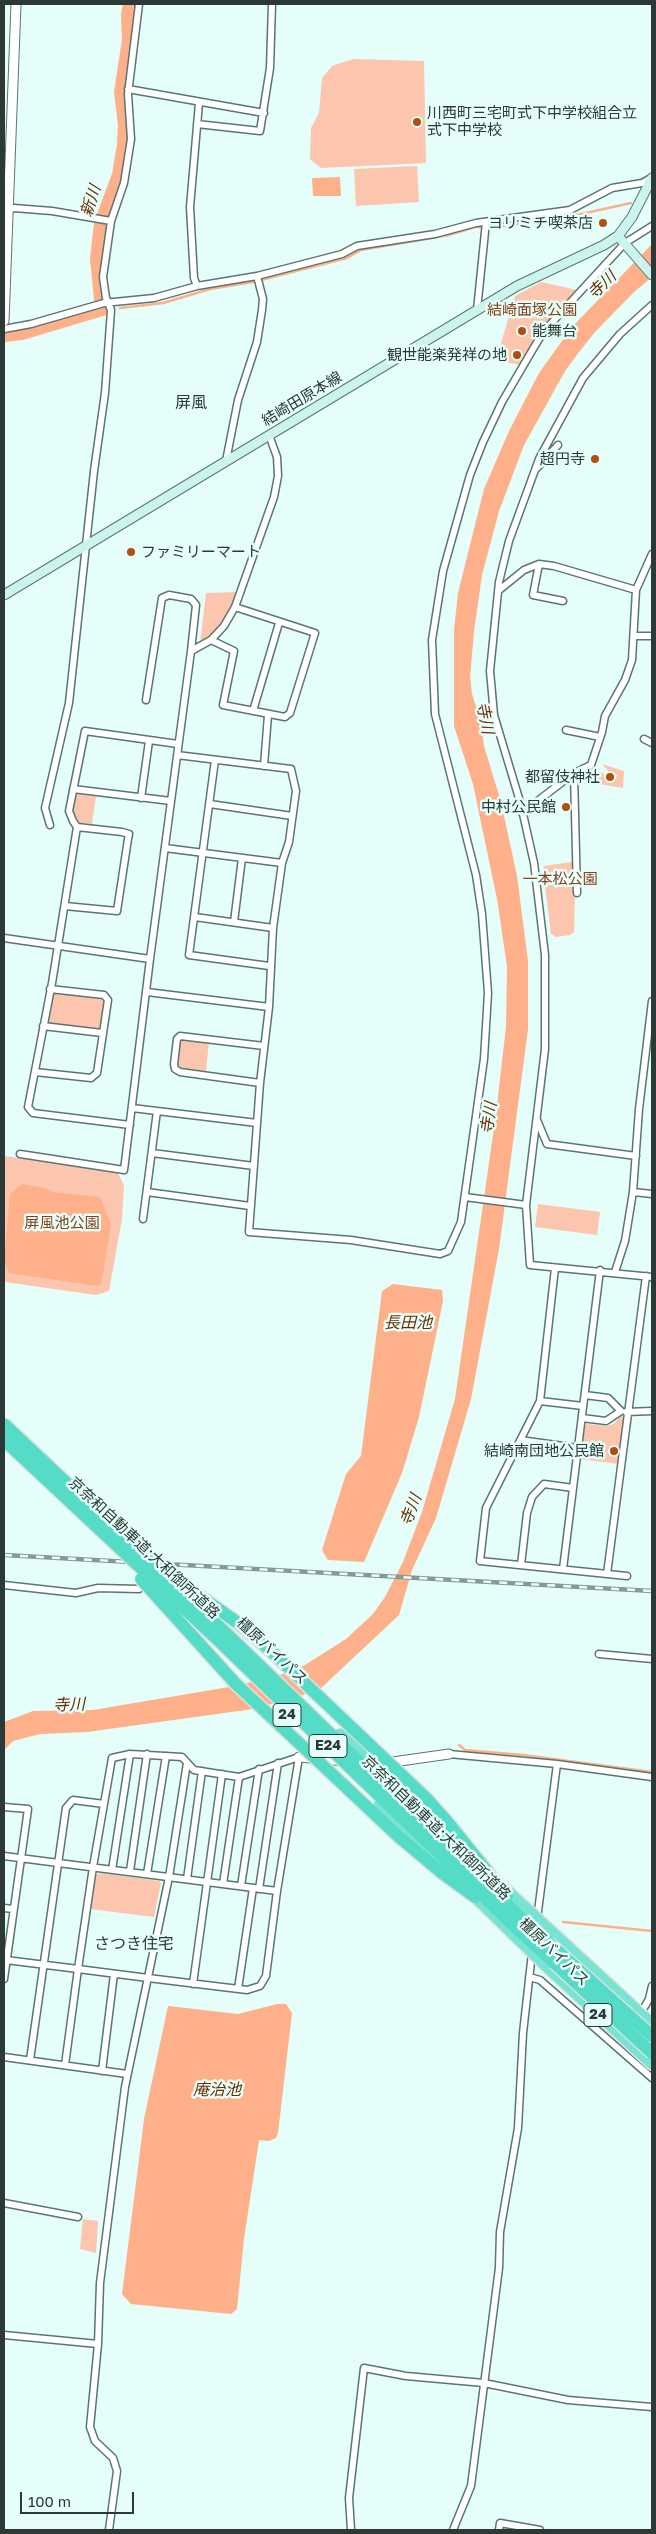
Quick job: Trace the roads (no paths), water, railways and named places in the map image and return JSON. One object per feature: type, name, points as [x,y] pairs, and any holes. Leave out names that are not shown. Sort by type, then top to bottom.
[{"type":"highway","name":"橿原バイパス","points":[[4,1423],[652,2024]]},
{"type":"highway","name":"京奈和自動車道;大和御所道路","points":[[4,1423],[225,1632],[652,2053]]},
{"type":"highway","name":"橿原バイパス","points":[[4,1442],[545,1965],[652,2064]]},
{"type":"highway","name":"京奈和自動車道;大和御所道路","points":[[4,1442],[218,1640],[514,1919],[652,2036]]},
{"type":"highway","points":[[106,1540],[235,1683],[308,1752],[442,1873],[514,1919]]},
{"type":"highway","points":[[164,1570],[238,1623],[265,1646],[427,1799],[502,1889],[514,1919]]},
{"type":"main road","points":[[652,177],[632,217],[618,236],[652,275]]},
{"type":"main road","name":"結崎田原本線","points":[[4,595],[517,286],[604,246],[618,236]]},
{"type":"street","points":[[4,321],[6,212],[16,4]]},
{"type":"street","points":[[50,825],[45,808],[69,703],[94,471],[105,393],[111,310],[103,277],[111,221],[124,183],[131,139],[128,89],[139,4]]},
{"type":"street","points":[[196,124],[260,131],[270,68],[272,4]]},
{"type":"street","points":[[128,89],[199,103],[264,112]]},
{"type":"street","points":[[197,286],[194,278],[190,207],[199,103]]},
{"type":"street","points":[[4,328],[108,303],[154,298],[197,286],[257,276],[342,254],[357,246],[435,234],[476,222],[570,210],[612,188],[642,183],[652,177]]},
{"type":"street","points":[[6,212],[14,208],[52,210],[111,221]]},
{"type":"street","points":[[477,310],[486,222]]},
{"type":"street","points":[[177,755],[292,769],[296,791],[289,842],[282,863],[273,928],[269,1007],[260,1083],[250,1206],[250,1232],[351,1240],[440,1254],[448,1251],[462,1222],[468,1197],[484,1059],[487,983],[482,914],[476,875],[434,714],[432,670],[434,620],[443,571],[470,475],[502,402],[544,331],[628,246],[652,226]]},
{"type":"street","points":[[226,461],[238,400],[253,359],[258,334],[263,299],[257,276]]},
{"type":"street","points":[[607,1574],[628,1412],[649,1277],[600,1270],[530,1265],[524,1205],[545,1049],[545,955],[535,872],[522,813],[494,715],[490,670],[498,591],[509,541],[535,471],[583,378],[620,334],[652,305]]},
{"type":"street","points":[[191,651],[211,640],[224,626],[235,607],[274,497],[278,476],[277,457],[269,435]]},
{"type":"street","points":[[535,471],[558,445]]},
{"type":"street","points":[[522,813],[574,773],[590,765],[605,716],[625,680],[632,660],[635,636],[636,590],[649,568],[652,554]]},
{"type":"street","points":[[498,591],[524,570],[539,564],[554,566],[636,590]]},
{"type":"street","points":[[539,564],[533,595],[563,601]]},
{"type":"street","points":[[20,1154],[124,1170],[191,651],[196,605],[191,599],[169,595],[162,598],[146,700]]},
{"type":"street","points":[[211,640],[234,651],[223,705],[285,718],[290,713],[315,633],[279,623],[235,607]]},
{"type":"street","points":[[253,711],[279,623]]},
{"type":"street","points":[[635,636],[652,636]]},
{"type":"street","points":[[264,766],[268,715]]},
{"type":"street","points":[[566,730],[600,737]]},
{"type":"street","points":[[130,1125],[33,1113],[28,1106],[65,906],[77,826],[69,811],[85,731],[178,744]]},
{"type":"street","points":[[644,739],[652,743]]},
{"type":"street","points":[[142,798],[149,741]]},
{"type":"street","points":[[215,760],[189,955],[270,966]]},
{"type":"street","points":[[574,773],[577,893]]},
{"type":"street","points":[[73,789],[171,801]]},
{"type":"street","points":[[210,804],[292,816]]},
{"type":"street","points":[[65,906],[113,912],[117,911],[120,906],[128,834],[77,826]]},
{"type":"street","points":[[165,848],[282,863]]},
{"type":"street","points":[[234,922],[242,858]]},
{"type":"street","points":[[195,917],[273,928]]},
{"type":"street","points":[[4,938],[150,959]]},
{"type":"street","points":[[35,1072],[95,1077],[108,1000],[104,995],[50,989]]},
{"type":"street","points":[[147,992],[269,1007]]},
{"type":"street","points":[[615,1272],[625,1241],[633,1192],[639,1109],[652,1001]]},
{"type":"street","points":[[42,1026],[102,1034]]},
{"type":"street","points":[[260,1083],[180,1072],[175,1069],[174,1064],[177,1039],[180,1036],[264,1046]]},
{"type":"street","points":[[132,1108],[257,1123]]},
{"type":"street","points":[[143,1219],[158,1112]]},
{"type":"street","points":[[536,1120],[547,1144],[636,1156]]},
{"type":"street","points":[[152,1153],[254,1166]]},
{"type":"street","points":[[147,1192],[250,1206]]},
{"type":"street","points":[[633,1192],[652,1194]]},
{"type":"street","points":[[468,1197],[524,1205]]},
{"type":"street","points":[[555,1268],[540,1401],[486,1508],[480,1561],[627,1576]]},
{"type":"street","points":[[562,1569],[600,1270]]},
{"type":"street","points":[[585,1395],[608,1398],[621,1411],[652,1411]]},
{"type":"street","points":[[540,1401],[583,1406]]},
{"type":"street","points":[[582,1418],[606,1421],[621,1411]]},
{"type":"street","points":[[520,1440],[578,1448]]},
{"type":"street","points":[[521,1565],[527,1513],[532,1496],[544,1484],[573,1488]]},
{"type":"street","points":[[4,1585],[76,1593],[98,1588],[139,1589]]},
{"type":"street","points":[[599,1654],[652,1659]]},
{"type":"street","points":[[112,1870],[130,1754]]},
{"type":"street","points":[[65,2065],[78,1969],[112,1758],[130,1754],[182,1757],[194,1770],[240,1777],[259,1768],[299,1757],[379,1763],[450,1754],[557,1764],[652,1777]]},
{"type":"street","points":[[130,1872],[148,1754]]},
{"type":"street","points":[[147,1874],[166,1756]]},
{"type":"street","points":[[5,1960],[247,1990],[260,1986],[266,1976],[276,1891],[299,1757]]},
{"type":"street","points":[[109,2530],[117,2471],[113,2458],[95,2441],[90,2427],[98,2344],[99,2295],[127,2074],[169,1877],[188,1763]]},
{"type":"street","points":[[238,1989],[278,1763]]},
{"type":"street","points":[[453,2530],[471,2486],[498,2268],[500,2232],[518,2128],[523,2032],[557,1764]]},
{"type":"street","points":[[241,1886],[259,1768]]},
{"type":"street","points":[[187,1879],[202,1771]]},
{"type":"street","points":[[193,1984],[222,1774]]},
{"type":"street","points":[[223,1884],[240,1777]]},
{"type":"street","points":[[30,2060],[42,1965],[66,1808],[73,1800],[104,1804]]},
{"type":"street","points":[[4,1807],[28,1809],[5,1960],[4,1978]]},
{"type":"street","points":[[4,1856],[276,1891]]},
{"type":"street","points":[[4,1908],[13,1909]]},
{"type":"street","points":[[102,2071],[114,1974]]},
{"type":"street","points":[[529,1977],[540,1980],[616,2044],[652,2078]]},
{"type":"street","points":[[641,2013],[649,1999],[652,1986]]},
{"type":"street","points":[[4,2057],[127,2074]]},
{"type":"street","points":[[4,2203],[78,2217]]},
{"type":"street","points":[[4,2335],[98,2344]]},
{"type":"street","points":[[351,2530],[349,2498],[364,2368],[406,2376],[484,2383],[568,2400],[652,2407]]},
{"type":"street","points":[[498,2530],[500,2523],[540,2530]]},
{"type":"water","points":[[340,177],[341,196],[313,196],[312,178]]},
{"type":"water","points":[[652,244],[652,277],[634,292],[595,332],[579,352],[565,371],[524,445],[499,511],[482,575],[470,677],[472,694],[481,722],[484,746],[501,802],[517,876],[528,961],[528,1029],[499,1249],[471,1399],[436,1518],[412,1570],[399,1615],[320,1689],[294,1698],[253,1709],[87,1732],[40,1734],[13,1741],[4,1750],[4,1722],[33,1711],[93,1710],[235,1686],[287,1673],[305,1665],[346,1639],[373,1614],[385,1597],[403,1562],[422,1512],[455,1399],[496,1114],[506,1027],[507,966],[497,899],[473,784],[454,726],[454,630],[458,593],[484,489],[509,431],[539,373],[572,327]]},
{"type":"water","name":"屏風池公園","points":[[22,1184],[45,1188],[52,1192],[100,1197],[111,1225],[101,1285],[97,1286],[9,1273],[4,1261],[10,1194]]},
{"type":"water","name":"長田池","points":[[393,1284],[442,1290],[443,1301],[419,1417],[402,1473],[364,1562],[328,1560],[322,1550],[346,1474],[361,1456],[382,1291]]},
{"type":"water","name":"庵治池","points":[[277,2004],[286,2004],[292,2013],[278,2133],[276,2138],[269,2141],[259,2140],[244,2239],[237,2309],[231,2314],[131,2304],[122,2294],[144,2119],[168,2006],[238,2014]]},
{"type":"waterway","name":"新川","points":[[4,335],[22,333],[102,309],[97,259],[101,223],[119,175],[124,145],[125,125],[121,92],[129,40],[128,14],[130,4]]},
{"type":"waterway","points":[[120,308],[163,303],[210,289],[253,282],[347,258],[361,250],[449,235],[475,227],[498,227],[572,216],[631,203]]},
{"type":"waterway","points":[[459,1745],[465,1750],[523,1755],[652,1772]]},
{"type":"waterway","points":[[563,1922],[652,1931]]},
{"type":"railway","points":[[4,1555],[652,1591]]},
{"type":"place","name":"川西町三宅町式下中学校組合立 式下中学校","points":[[417,122]]},
{"type":"place","name":"ヨリミチ喫茶店","points":[[603,223]]},
{"type":"place","name":"能舞台","points":[[522,331]]},
{"type":"place","name":"観世能楽発祥の地","points":[[517,355]]},
{"type":"place","name":"超円寺","points":[[595,459]]},
{"type":"place","name":"ファミリーマート","points":[[131,552]]},
{"type":"place","name":"都留伎神社","points":[[610,777]]},
{"type":"place","name":"中村公民館","points":[[566,807]]},
{"type":"place","name":"結崎南団地公民館","points":[[614,1451]]},
{"type":"district","name":"屏風","points":[[191,403]]},
{"type":"district","name":"さつき住宅","points":[[134,1944]]},
{"type":"water label","name":"寺川","points":[[602,285]]},
{"type":"water label","name":"寺川","points":[[485,718]]},
{"type":"water label","name":"寺川","points":[[489,1118]]},
{"type":"water label","name":"寺川","points":[[411,1510]]},
{"type":"water label","name":"寺川","points":[[69,1705]]},
{"type":"park label","name":"結崎面塚公園","points":[[532,310]]},
{"type":"park label","name":"一本松公園","points":[[560,879]]}]
